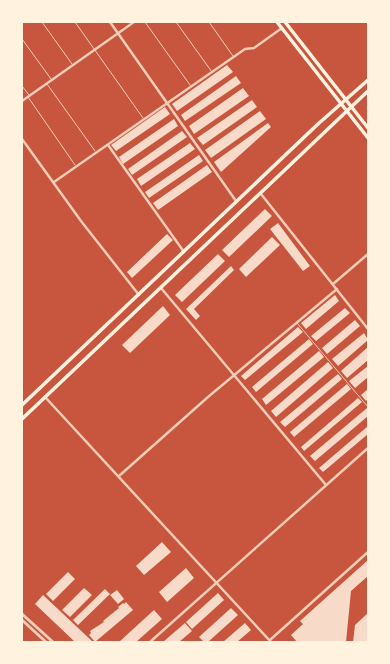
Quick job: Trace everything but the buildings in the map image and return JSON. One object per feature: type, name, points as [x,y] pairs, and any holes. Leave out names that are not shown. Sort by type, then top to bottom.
[{"type":"main road","points":[[277,22],[368,138]]},
{"type":"main road","points":[[285,22],[368,128]]},
{"type":"main road","points":[[22,404],[341,103],[368,80]]},
{"type":"main road","points":[[22,419],[368,91]]},
{"type":"street","points":[[110,22],[237,202]]},
{"type":"street","points":[[22,100],[134,22]]},
{"type":"street","points":[[54,182],[234,57],[246,49],[254,48],[282,28]]},
{"type":"street","points":[[22,139],[139,295]]},
{"type":"street","points":[[108,145],[184,252]]},
{"type":"street","points":[[261,194],[368,329]]},
{"type":"street","points":[[333,284],[368,254]]},
{"type":"street","points":[[161,288],[326,485]]},
{"type":"street","points":[[119,476],[234,375],[337,289]]},
{"type":"street","points":[[45,397],[270,641],[368,552]]},
{"type":"street","points":[[150,642],[368,448]]},
{"type":"street","points":[[22,614],[53,642]]},
{"type":"street","points":[[22,620],[46,642]]},
{"type":"lane","points":[[42,22],[73,65]]},
{"type":"lane","points":[[75,22],[144,120]]},
{"type":"lane","points":[[145,22],[192,87]]},
{"type":"lane","points":[[176,22],[212,73]]},
{"type":"lane","points":[[209,22],[234,57]]},
{"type":"lane","points":[[22,39],[51,80]]},
{"type":"lane","points":[[47,83],[96,153]]},
{"type":"lane","points":[[22,86],[76,167]]},
{"type":"lane","points":[[297,322],[368,407]]}]
